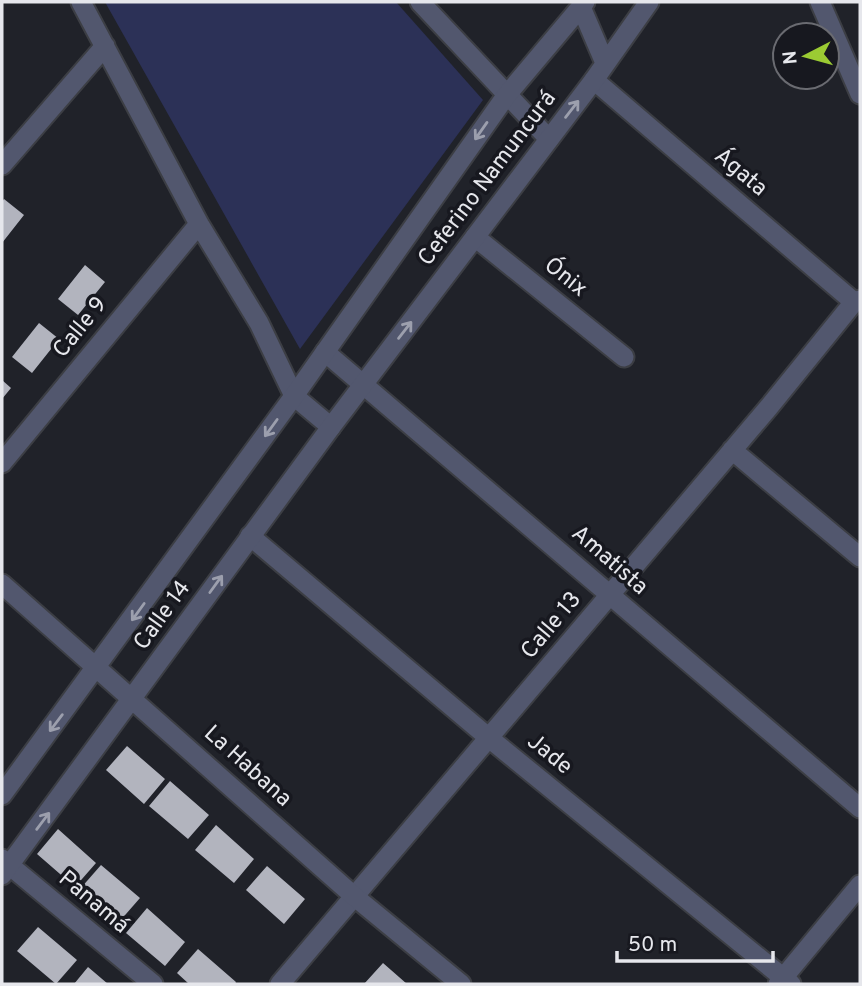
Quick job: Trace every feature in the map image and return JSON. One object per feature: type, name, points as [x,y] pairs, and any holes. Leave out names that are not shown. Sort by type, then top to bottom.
[{"type":"street","points":[[81,2],[199,223],[259,323],[294,397],[331,427]]},
{"type":"street","points":[[420,2],[549,139]]},
{"type":"street","points":[[820,2],[860,94]]},
{"type":"street","points":[[583,4],[605,63]]},
{"type":"street","name":"Ceferino Namuncurá","points":[[325,352],[506,96],[583,4]]},
{"type":"street","name":"Ceferino Namuncurá","points":[[363,384],[594,80],[643,5]]},
{"type":"street","points":[[2,165],[105,46]]},
{"type":"street","name":"Ágata","points":[[594,80],[857,301]]},
{"type":"street","name":"Calle 9","points":[[2,463],[199,223]]},
{"type":"street","name":"Ónix","points":[[475,237],[624,357]]},
{"type":"street","name":"Calle 13","points":[[280,984],[857,301]]},
{"type":"street","name":"Amatista","points":[[325,352],[860,808]]},
{"type":"street","name":"Calle 14","points":[[2,795],[325,352]]},
{"type":"street","name":"Calle 14","points":[[4,867],[133,699],[363,384]]},
{"type":"street","points":[[732,450],[860,557]]},
{"type":"street","name":"Jade","points":[[250,536],[489,738],[785,982]]},
{"type":"street","name":"La Habana","points":[[2,584],[355,897],[461,984]]},
{"type":"street","name":"Panamá","points":[[4,867],[153,984]]},
{"type":"street","points":[[785,982],[860,885]]},
{"type":"shaded area","points":[[105,2],[396,2],[483,100],[300,349]]},
{"type":"building","points":[[4,199],[24,215],[2,243],[2,202]]},
{"type":"building","points":[[85,265],[105,282],[78,315],[58,299]]},
{"type":"building","points":[[39,323],[59,339],[32,373],[12,357]]},
{"type":"building","points":[[2,380],[11,388],[2,399]]},
{"type":"building","points":[[127,746],[165,779],[144,804],[106,770]]},
{"type":"building","points":[[170,781],[209,815],[188,839],[149,806]]},
{"type":"building","points":[[216,825],[254,859],[234,883],[195,850]]},
{"type":"building","points":[[58,829],[96,863],[75,887],[37,854]]},
{"type":"building","points":[[101,865],[140,898],[119,922],[80,889]]},
{"type":"building","points":[[267,866],[305,899],[284,924],[246,890]]},
{"type":"building","points":[[147,908],[185,942],[165,966],[126,933]]},
{"type":"building","points":[[38,927],[77,960],[56,984],[17,951]]},
{"type":"building","points":[[198,949],[236,982],[235,984],[189,984],[177,973]]},
{"type":"building","points":[[383,963],[407,984],[364,984]]},
{"type":"building","points":[[88,967],[108,984],[74,984]]}]
